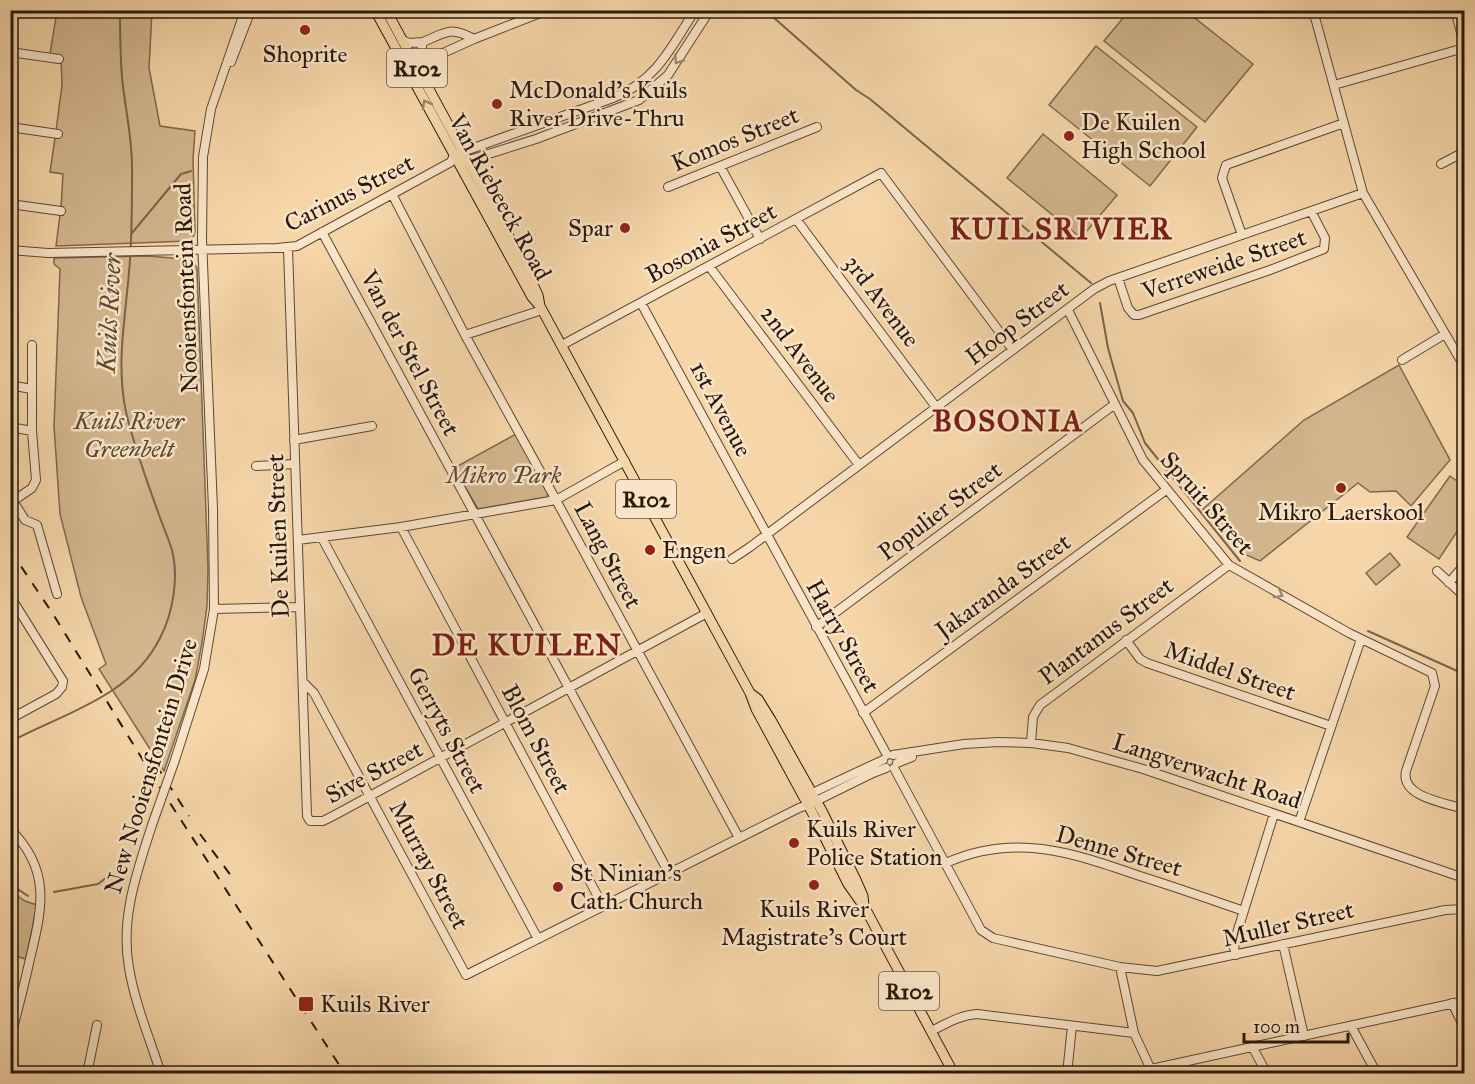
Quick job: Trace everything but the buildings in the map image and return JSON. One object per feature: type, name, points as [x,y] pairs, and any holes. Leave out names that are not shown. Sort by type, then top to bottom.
[{"type":"main road","name":"Van Riebeeck Road","points":[[375,10],[459,159],[519,255],[538,295],[541,308],[750,693],[758,699],[771,720],[848,884],[865,908],[954,1074]]},
{"type":"main road","name":"Van Riebeeck Road","points":[[386,10],[459,159]]},
{"type":"street","name":"Nooiensfontein Road","points":[[214,609],[203,250],[204,141],[211,109],[245,10]]},
{"type":"street","name":"Nooiensfontein Road","points":[[222,77],[232,59],[251,10]]},
{"type":"street","points":[[423,42],[421,47],[423,55],[432,58],[548,10]]},
{"type":"street","name":"Carinus Street","points":[[10,250],[48,253],[297,246],[459,159],[634,88],[658,67],[695,10]]},
{"type":"street","name":"Carinus Street","points":[[459,159],[616,110],[639,100],[668,75],[710,10]]},
{"type":"street","points":[[1313,10],[1364,193],[1464,366]]},
{"type":"street","points":[[1334,85],[1464,46],[1455,10]]},
{"type":"street","points":[[402,40],[423,42],[454,30],[474,39]]},
{"type":"street","points":[[10,52],[59,59]]},
{"type":"street","points":[[1242,235],[1222,178],[1226,165],[1344,123]]},
{"type":"street","points":[[10,127],[58,134]]},
{"type":"street","name":"Komos Street","points":[[668,187],[817,127]]},
{"type":"street","points":[[1441,164],[1464,152]]},
{"type":"street","points":[[720,166],[759,239]]},
{"type":"street","name":"Bosonia Street","points":[[562,345],[878,174],[884,176],[1013,350]]},
{"type":"street","name":"Hoop Street","points":[[732,559],[1094,289],[1118,278],[1364,193]]},
{"type":"street","name":"Lang Street","points":[[392,194],[465,335],[739,838]]},
{"type":"street","points":[[10,204],[61,211]]},
{"type":"street","name":"Verreweide Street","points":[[1118,278],[1128,308],[1134,315],[1139,315],[1270,270],[1324,249],[1325,238],[1311,211]]},
{"type":"street","name":"3rd Avenue","points":[[796,219],[936,407]]},
{"type":"street","name":"Van der Stel Street","points":[[322,232],[669,873]]},
{"type":"street","name":"De Kuilen Street","points":[[288,248],[307,816],[310,821]]},
{"type":"street","name":"2nd Avenue","points":[[710,266],[859,465]]},
{"type":"street","name":"1st Avenue","points":[[640,303],[766,535]]},
{"type":"street","points":[[465,335],[541,308]]},
{"type":"street","name":"Spruit Street","points":[[1068,310],[1143,460],[1228,565],[1361,639],[1432,673],[1435,686],[1405,775],[1407,785],[1418,794],[1464,809]]},
{"type":"street","points":[[1402,360],[1445,334]]},
{"type":"street","points":[[32,345],[31,389],[35,483],[12,498],[26,520],[37,525],[57,594]]},
{"type":"street","points":[[10,385],[31,389]]},
{"type":"street","name":"Populier Street","points":[[816,627],[1115,404]]},
{"type":"street","points":[[294,440],[372,426]]},
{"type":"street","points":[[10,427],[32,431]]},
{"type":"street","points":[[298,540],[401,527],[556,500],[625,461]]},
{"type":"street","points":[[256,466],[295,464]]},
{"type":"street","name":"Jakaranda Street","points":[[864,713],[1166,490]]},
{"type":"street","name":"Blom Street","points":[[401,527],[603,906]]},
{"type":"street","name":"Harry Street","points":[[766,535],[946,863]]},
{"type":"street","name":"Gerryts Street","points":[[322,538],[538,939]]},
{"type":"street","name":"Plantanus Street","points":[[1031,743],[1033,717],[1040,705],[1228,565]]},
{"type":"street","points":[[1449,583],[1464,565]]},
{"type":"street","points":[[1437,571],[1464,596]]},
{"type":"street","points":[[10,596],[62,677],[63,684],[56,694],[10,719]]},
{"type":"street","points":[[214,609],[300,607]]},
{"type":"street","name":"New Nooiensfontein Drive","points":[[161,1074],[132,981],[127,949],[128,914],[132,888],[176,760],[204,669],[214,609]]},
{"type":"street","name":"Sive Street","points":[[310,821],[323,821],[707,613]]},
{"type":"street","points":[[1299,822],[1361,639]]},
{"type":"street","name":"Middel Street","points":[[1125,640],[1140,659],[1147,663],[1331,726]]},
{"type":"street","name":"Murray Street","points":[[303,682],[314,693],[466,975]]},
{"type":"street","name":"Langverwacht Road","points":[[466,975],[808,801],[890,762],[930,750],[964,744],[1031,743],[1068,748],[1116,761],[1464,878]]},
{"type":"street","points":[[1236,956],[1234,948],[1244,910],[1274,814]]},
{"type":"street","points":[[10,829],[30,855],[37,872],[41,894],[39,921],[10,1040]]},
{"type":"street","name":"Denne Street","points":[[946,863],[971,853],[1018,846],[1045,848],[1076,854],[1244,910]]},
{"type":"street","name":"Muller Street","points":[[946,863],[981,930],[986,934],[1006,941],[1120,967],[1157,971],[1445,910],[1464,909]]},
{"type":"street","points":[[1283,944],[1304,1036]]},
{"type":"street","points":[[1120,967],[1134,1033],[1152,1071],[1464,1001]]},
{"type":"street","points":[[1452,1003],[1464,1027]]},
{"type":"street","points":[[931,1031],[968,1014],[977,1014],[1134,1033]]},
{"type":"street","points":[[87,1074],[97,1025]]},
{"type":"street","points":[[1067,1074],[1072,1026]]},
{"type":"street","points":[[1351,1026],[1377,1074]]},
{"type":"street","points":[[1253,1048],[1267,1074]]},
{"type":"green space","points":[[57,11],[152,11],[149,68],[160,126],[195,131],[193,159],[195,232],[189,241],[56,246],[60,215],[63,215],[64,209],[61,208],[63,174],[50,172],[55,138],[59,138],[59,132],[56,131],[62,85],[61,56],[50,54]]},
{"type":"green space","points":[[1129,11],[1186,11],[1253,64],[1205,122],[1104,41]]},
{"type":"green space","points":[[1096,46],[1197,127],[1150,186],[1049,105]]},
{"type":"green space","points":[[1043,134],[1117,195],[1081,238],[1007,178]]},
{"type":"green space","name":"Kuils River Greenbelt","points":[[147,256],[186,259],[194,263],[197,268],[208,568],[207,606],[195,680],[164,771],[99,669],[106,664],[81,597],[60,514],[54,426],[60,269],[54,264],[54,258]]},
{"type":"green space","points":[[1399,365],[1450,460],[1411,506],[1396,491],[1370,492],[1358,483],[1260,561],[1244,554],[1203,509],[1304,420]]},
{"type":"green space","name":"Mikro Park","points":[[516,434],[548,493],[547,497],[478,509],[454,468]]},
{"type":"green space","points":[[1450,476],[1464,486],[1464,521],[1439,559],[1407,537]]},
{"type":"green space","points":[[1390,553],[1400,565],[1376,585],[1366,573]]},
{"type":"green space","points":[[10,891],[25,901],[37,905],[26,959],[11,955]]},
{"type":"waterway","name":"Kuils River","points":[[10,742],[74,712],[114,689],[132,675],[160,638],[174,595],[175,572],[172,550],[136,450],[123,393],[122,355],[131,249],[132,166],[121,68],[120,10]]},
{"type":"waterway","points":[[765,10],[856,90],[870,99],[1091,283]]},
{"type":"waterway","points":[[132,233],[181,174],[191,171]]},
{"type":"waterway","points":[[1100,303],[1108,348],[1123,401],[1133,413],[1145,443],[1240,561]]},
{"type":"waterway","points":[[1368,631],[1464,674]]},
{"type":"waterway","points":[[54,892],[98,884],[111,874]]},
{"type":"waterway","points":[[10,884],[28,896]]},
{"type":"railway","points":[[10,550],[345,1074]]},
{"type":"railway","points":[[156,765],[189,816]]},
{"type":"railway","points":[[200,834],[232,877]]},
{"type":"place","name":"Shoprite","points":[[305,30]]},
{"type":"place","name":"McDonald's Kuils River Drive-Thru","points":[[497,104]]},
{"type":"place","name":"De Kuilen High School","points":[[1069,136]]},
{"type":"place","name":"Spar","points":[[625,228]]},
{"type":"place","name":"Mikro Laerskool","points":[[1341,488]]},
{"type":"place","name":"Engen","points":[[650,550]]},
{"type":"place","name":"Kuils River Police Station","points":[[794,843]]},
{"type":"place","name":"Kuils River Magistrate's Court","points":[[814,885]]},
{"type":"place","name":"St Ninian's Cath. Church","points":[[558,887]]},
{"type":"place","name":"Kuils River","points":[[306,1004]]},
{"type":"district","name":"KUILSRIVIER","points":[[1061,229]]},
{"type":"district","name":"BOSONIA","points":[[1008,421]]},
{"type":"district","name":"DE KUILEN","points":[[527,645]]}]
